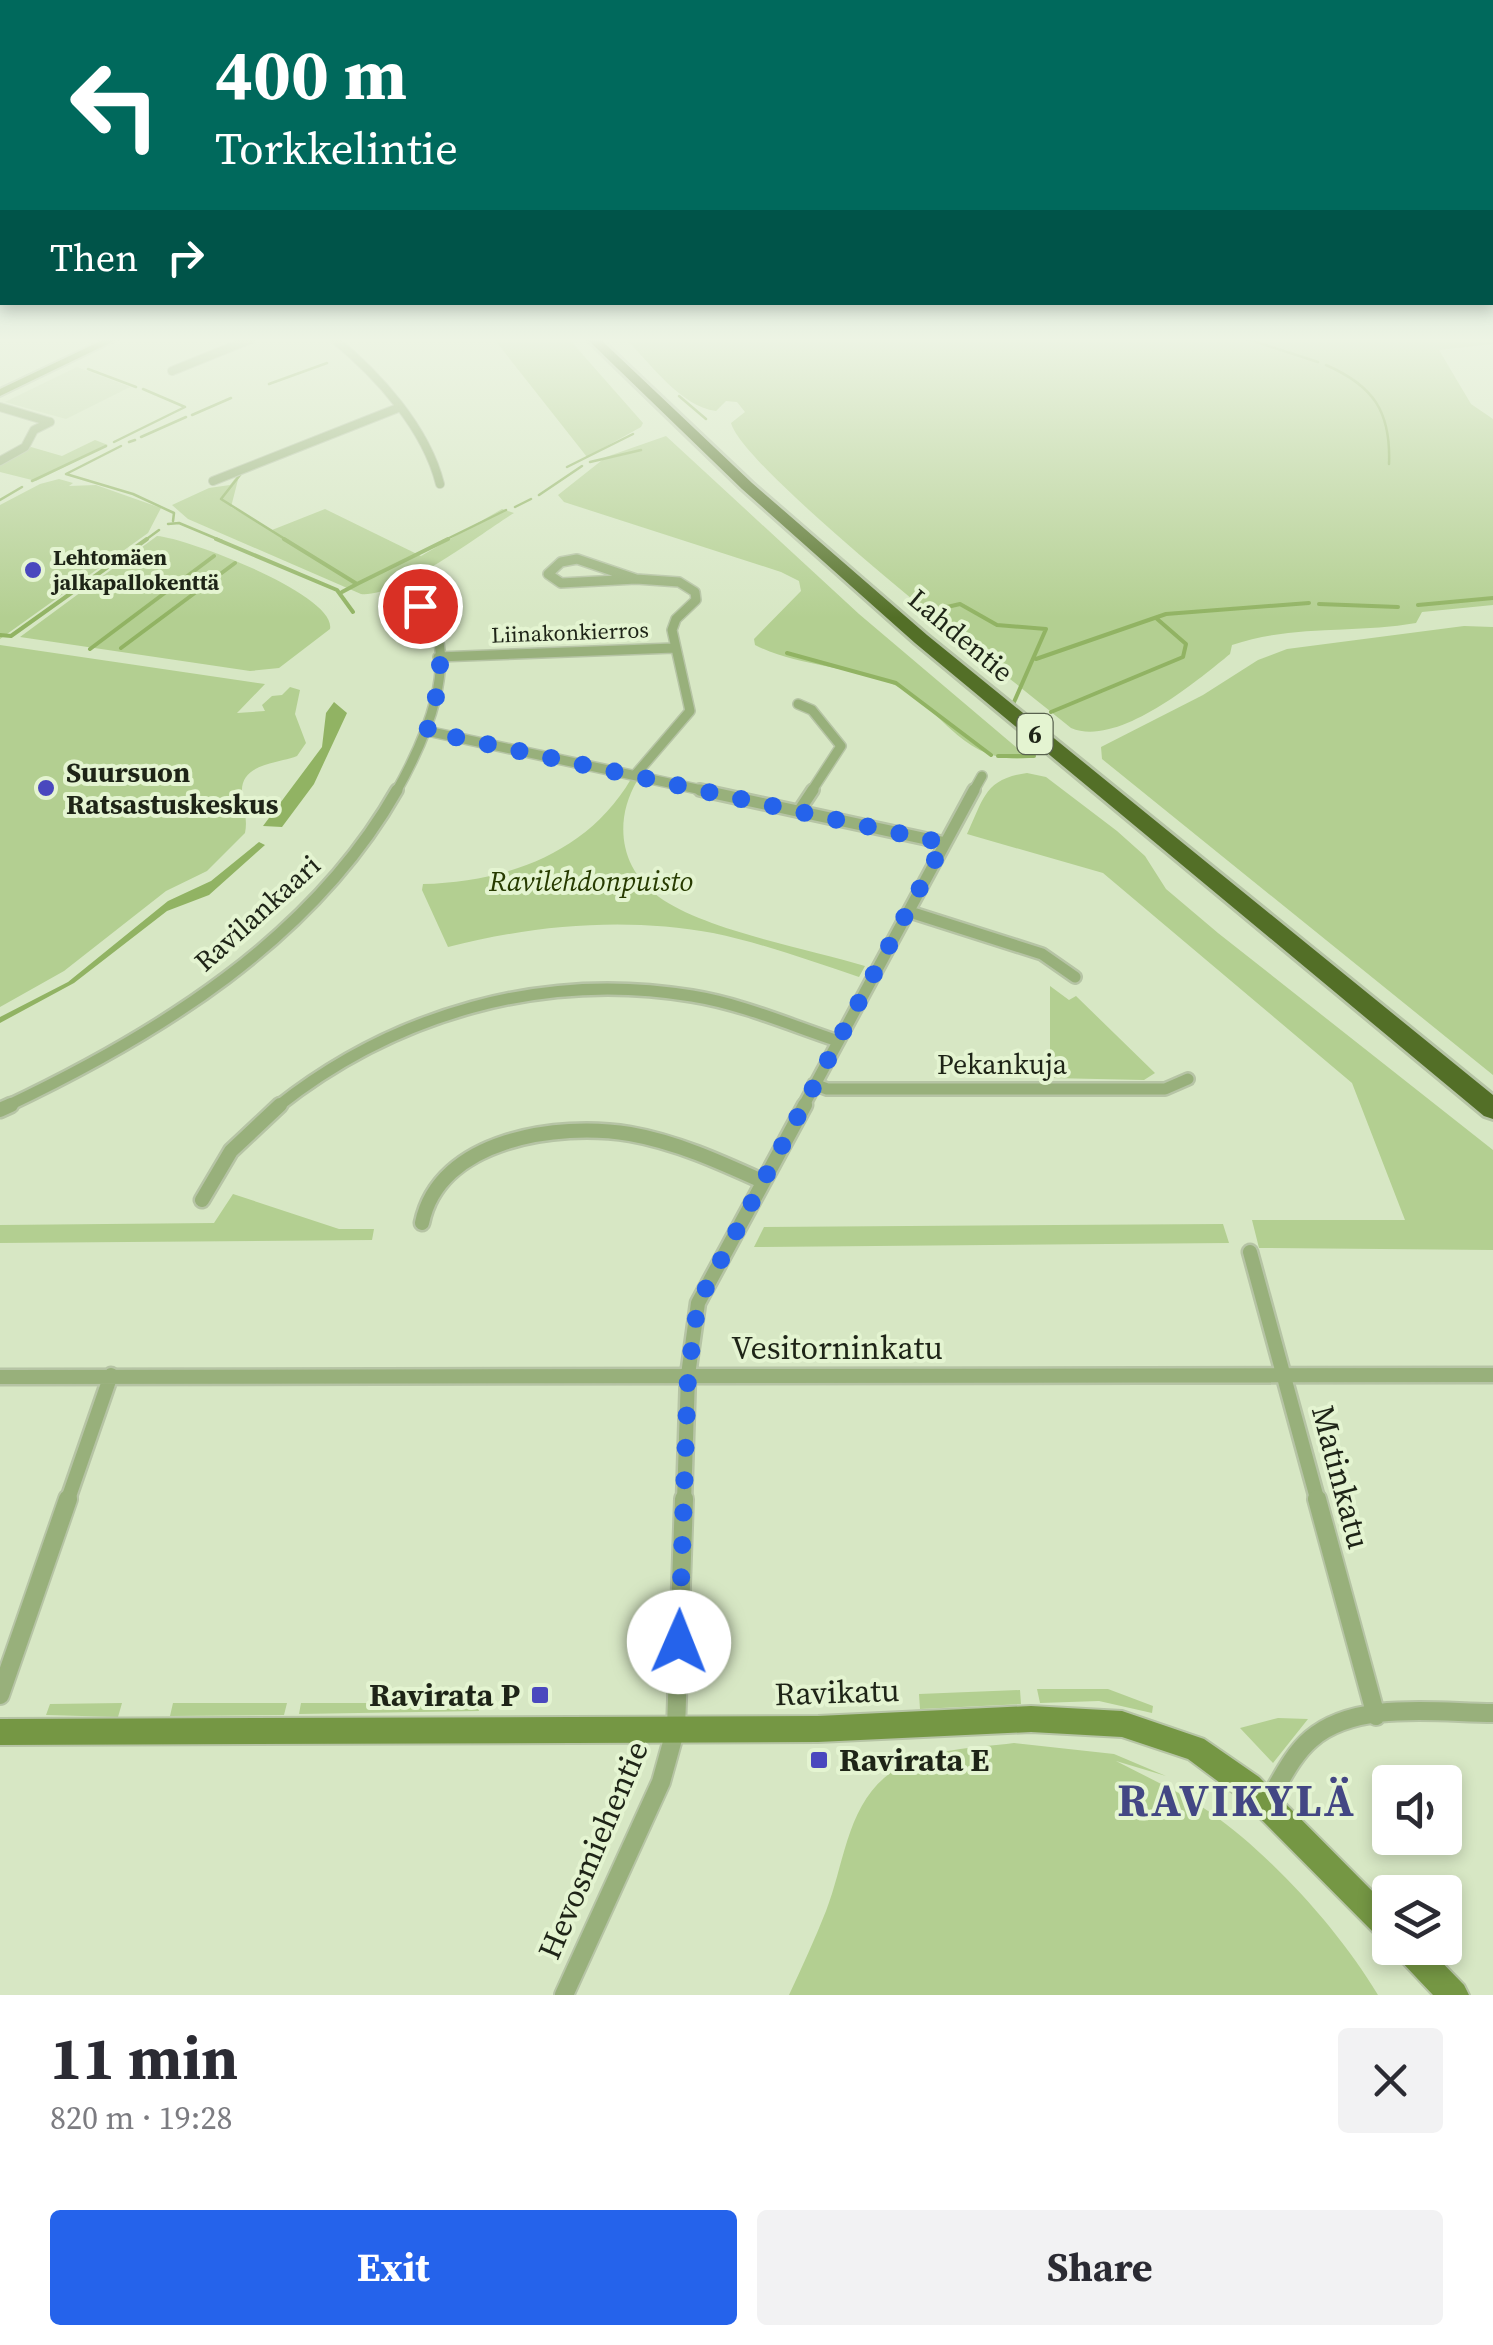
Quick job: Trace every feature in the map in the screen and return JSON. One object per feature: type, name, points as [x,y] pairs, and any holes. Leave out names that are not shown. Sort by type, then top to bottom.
[{"type":"highway","name":"Lahdentie","points":[[691,432],[921,639],[1493,1108]]},
{"type":"street","points":[[0,461],[26,447],[33,432]]},
{"type":"street","points":[[213,481],[337,432]]},
{"type":"street","points":[[414,432],[435,465],[440,484]]},
{"type":"street","points":[[636,580],[571,559],[548,574],[561,583],[679,582],[696,592],[696,600],[673,623],[674,648]]},
{"type":"street","name":"Ravilankaari","points":[[0,1110],[133,1040],[278,933],[381,820],[427,731],[438,658],[433,622],[420,606]]},
{"type":"street","name":"Liinakonkierros","points":[[438,658],[674,648],[690,711],[636,774]]},
{"type":"street","points":[[798,704],[812,710],[840,746],[798,811]]},
{"type":"street","points":[[427,731],[944,843]]},
{"type":"street","name":"Hevosmiehentie","points":[[564,1995],[662,1782],[676,1728],[688,1375],[698,1303],[982,776]]},
{"type":"street","points":[[910,912],[1042,954],[1075,977]]},
{"type":"street","points":[[202,1200],[214,1169],[261,1121],[302,1088],[376,1042],[462,1009],[552,991],[656,991],[728,1004],[838,1041]]},
{"type":"street","name":"Pekankuja","points":[[814,1084],[826,1089],[1166,1090],[1188,1079]]},
{"type":"street","points":[[422,1224],[428,1198],[446,1175],[496,1148],[573,1131],[653,1139],[762,1181]]},
{"type":"street","name":"Matinkatu","points":[[1250,1252],[1376,1716]]},
{"type":"street","name":"Vesitorninkatu","points":[[0,1377],[1493,1375]]},
{"type":"street","points":[[0,1695],[111,1376]]},
{"type":"street","points":[[1267,1804],[1312,1738],[1338,1723],[1376,1716],[1493,1714]]},
{"type":"street","name":"Ravikatu","points":[[0,1732],[818,1729],[1031,1719],[1108,1722],[1195,1748],[1267,1804],[1372,1911]]},
{"type":"street","points":[[1425,1965],[1454,1995]]},
{"type":"green space","points":[[567,432],[632,432],[587,457]]},
{"type":"green space","points":[[737,432],[1493,432],[1493,605],[1422,612],[1416,623],[1278,634],[1232,645],[1230,654],[1155,709],[1133,721],[1090,732],[1071,728],[885,576],[747,448]]},
{"type":"green space","points":[[666,436],[859,614],[1029,758],[1006,758],[969,744],[909,693],[890,683],[755,645],[754,639],[801,591],[799,581],[564,502],[558,495],[606,457]]},
{"type":"green space","points":[[95,440],[108,445],[36,481],[0,472],[0,464],[31,447],[62,456]]},
{"type":"green space","points":[[240,472],[231,507],[272,530],[325,509],[421,556],[502,509],[514,513],[417,576],[377,593],[361,594],[188,519],[172,505],[209,488],[230,485]]},
{"type":"green space","points":[[59,479],[73,483],[69,486],[96,485],[161,508],[148,533],[0,639],[0,505],[40,484]]},
{"type":"green space","points":[[157,536],[227,557],[286,585],[326,615],[330,629],[279,668],[250,671],[20,637]]},
{"type":"green space","points":[[1464,626],[1493,627],[1493,1075],[1102,759],[1101,747],[1203,695],[1258,660],[1287,649]]},
{"type":"green space","points":[[0,645],[265,684],[237,713],[265,711],[262,705],[272,696],[282,695],[290,687],[300,690],[295,714],[306,743],[297,756],[261,766],[247,776],[242,793],[245,833],[207,871],[166,891],[64,971],[0,1007]]},
{"type":"green space","points":[[1027,773],[1046,777],[1117,831],[1145,856],[1166,889],[1493,1150],[1493,1250],[1259,1248],[1252,1220],[1405,1220],[1352,1083],[1103,873],[967,834],[987,793],[1002,780]]},
{"type":"green space","name":"Ravilehdonpuisto","points":[[631,779],[637,781],[625,811],[624,843],[635,872],[659,897],[678,909],[729,929],[865,966],[859,977],[731,937],[647,925],[546,929],[448,947],[422,890],[423,884],[484,877],[541,859],[591,827]]},
{"type":"green space","points":[[1050,986],[1069,1000],[1076,996],[1155,1073],[1144,1080],[1050,1078]]},
{"type":"green space","points":[[233,1194],[339,1229],[374,1229],[372,1240],[0,1243],[0,1225],[214,1223]]},
{"type":"green space","points":[[1223,1224],[1229,1243],[754,1247],[764,1227]]},
{"type":"green space","points":[[1037,1689],[1108,1689],[1153,1706],[1152,1713],[1099,1701],[1040,1703]]},
{"type":"green space","points":[[1020,1690],[1021,1704],[920,1709],[919,1694]]},
{"type":"green space","points":[[122,1703],[118,1717],[46,1715],[50,1704]]},
{"type":"green space","points":[[173,1703],[287,1703],[284,1715],[170,1716]]},
{"type":"green space","points":[[301,1703],[477,1703],[479,1711],[299,1714]]},
{"type":"green space","points":[[1278,1718],[1308,1719],[1273,1763],[1240,1728]]},
{"type":"green space","points":[[1014,1743],[1114,1754],[1166,1776],[1116,1761],[1200,1805],[1257,1851],[1325,1921],[1378,1995],[789,1995],[826,1911],[857,1815],[879,1783],[895,1770],[923,1757]]},
{"type":"shaded area","points":[[334,702],[347,713],[314,784],[282,827],[263,826],[322,747],[326,713]]},
{"type":"shaded area","points":[[259,842],[265,845],[209,895],[167,911],[74,983],[0,1023],[0,1017],[68,982],[168,901],[211,881]]},
{"type":"waterway","points":[[114,442],[134,432]]},
{"type":"waterway","points":[[141,437],[152,432]]},
{"type":"waterway","points":[[1387,432],[1389,464]]},
{"type":"waterway","points":[[567,467],[633,434]]},
{"type":"waterway","points":[[129,442],[135,440]]},
{"type":"waterway","points":[[32,481],[106,446]]},
{"type":"waterway","points":[[121,446],[66,474],[133,494],[174,513],[173,521]]},
{"type":"waterway","points":[[590,462],[641,450]]},
{"type":"waterway","points":[[539,495],[582,466]]},
{"type":"waterway","points":[[240,475],[221,499],[288,541]]},
{"type":"waterway","points":[[0,500],[22,487]]},
{"type":"waterway","points":[[515,507],[531,499]]},
{"type":"waterway","points":[[443,541],[506,510]]},
{"type":"waterway","points":[[168,524],[179,523],[222,541]]},
{"type":"waterway","points":[[144,541],[159,530]]},
{"type":"waterway","points":[[0,635],[11,636],[147,539]]},
{"type":"waterway","points":[[216,539],[337,590],[353,612]]},
{"type":"waterway","points":[[284,539],[357,584]]},
{"type":"waterway","points":[[357,584],[448,539]]},
{"type":"waterway","points":[[90,649],[214,556]]},
{"type":"waterway","points":[[121,648],[235,563]]},
{"type":"waterway","points":[[342,592],[357,584]]},
{"type":"waterway","points":[[1418,605],[1493,598]]},
{"type":"waterway","points":[[1036,659],[1166,614],[1309,603]]},
{"type":"waterway","points":[[921,613],[960,604],[997,625],[1046,629],[1014,702]]},
{"type":"waterway","points":[[1319,604],[1398,607]]},
{"type":"waterway","points":[[1051,712],[1183,657],[1186,644],[1156,618]]},
{"type":"waterway","points":[[787,653],[896,683],[991,755]]},
{"type":"waterway","points":[[998,756],[1034,756]]},
{"type":"place","name":"Lehtomäen jalkapallokenttä","points":[[33,570]]},
{"type":"place","name":"Suursuon Ratsastuskeskus","points":[[46,788]]},
{"type":"place","name":"Ravirata P","points":[[540,1695]]},
{"type":"place","name":"Ravirata E","points":[[819,1760]]},
{"type":"district","name":"RAVIKYLÄ","points":[[1237,1800]]},
{"type":"route","points":[[420,606],[433,622],[438,644],[438,678],[427,731],[944,843],[698,1303],[688,1375],[679,1642]]}]
